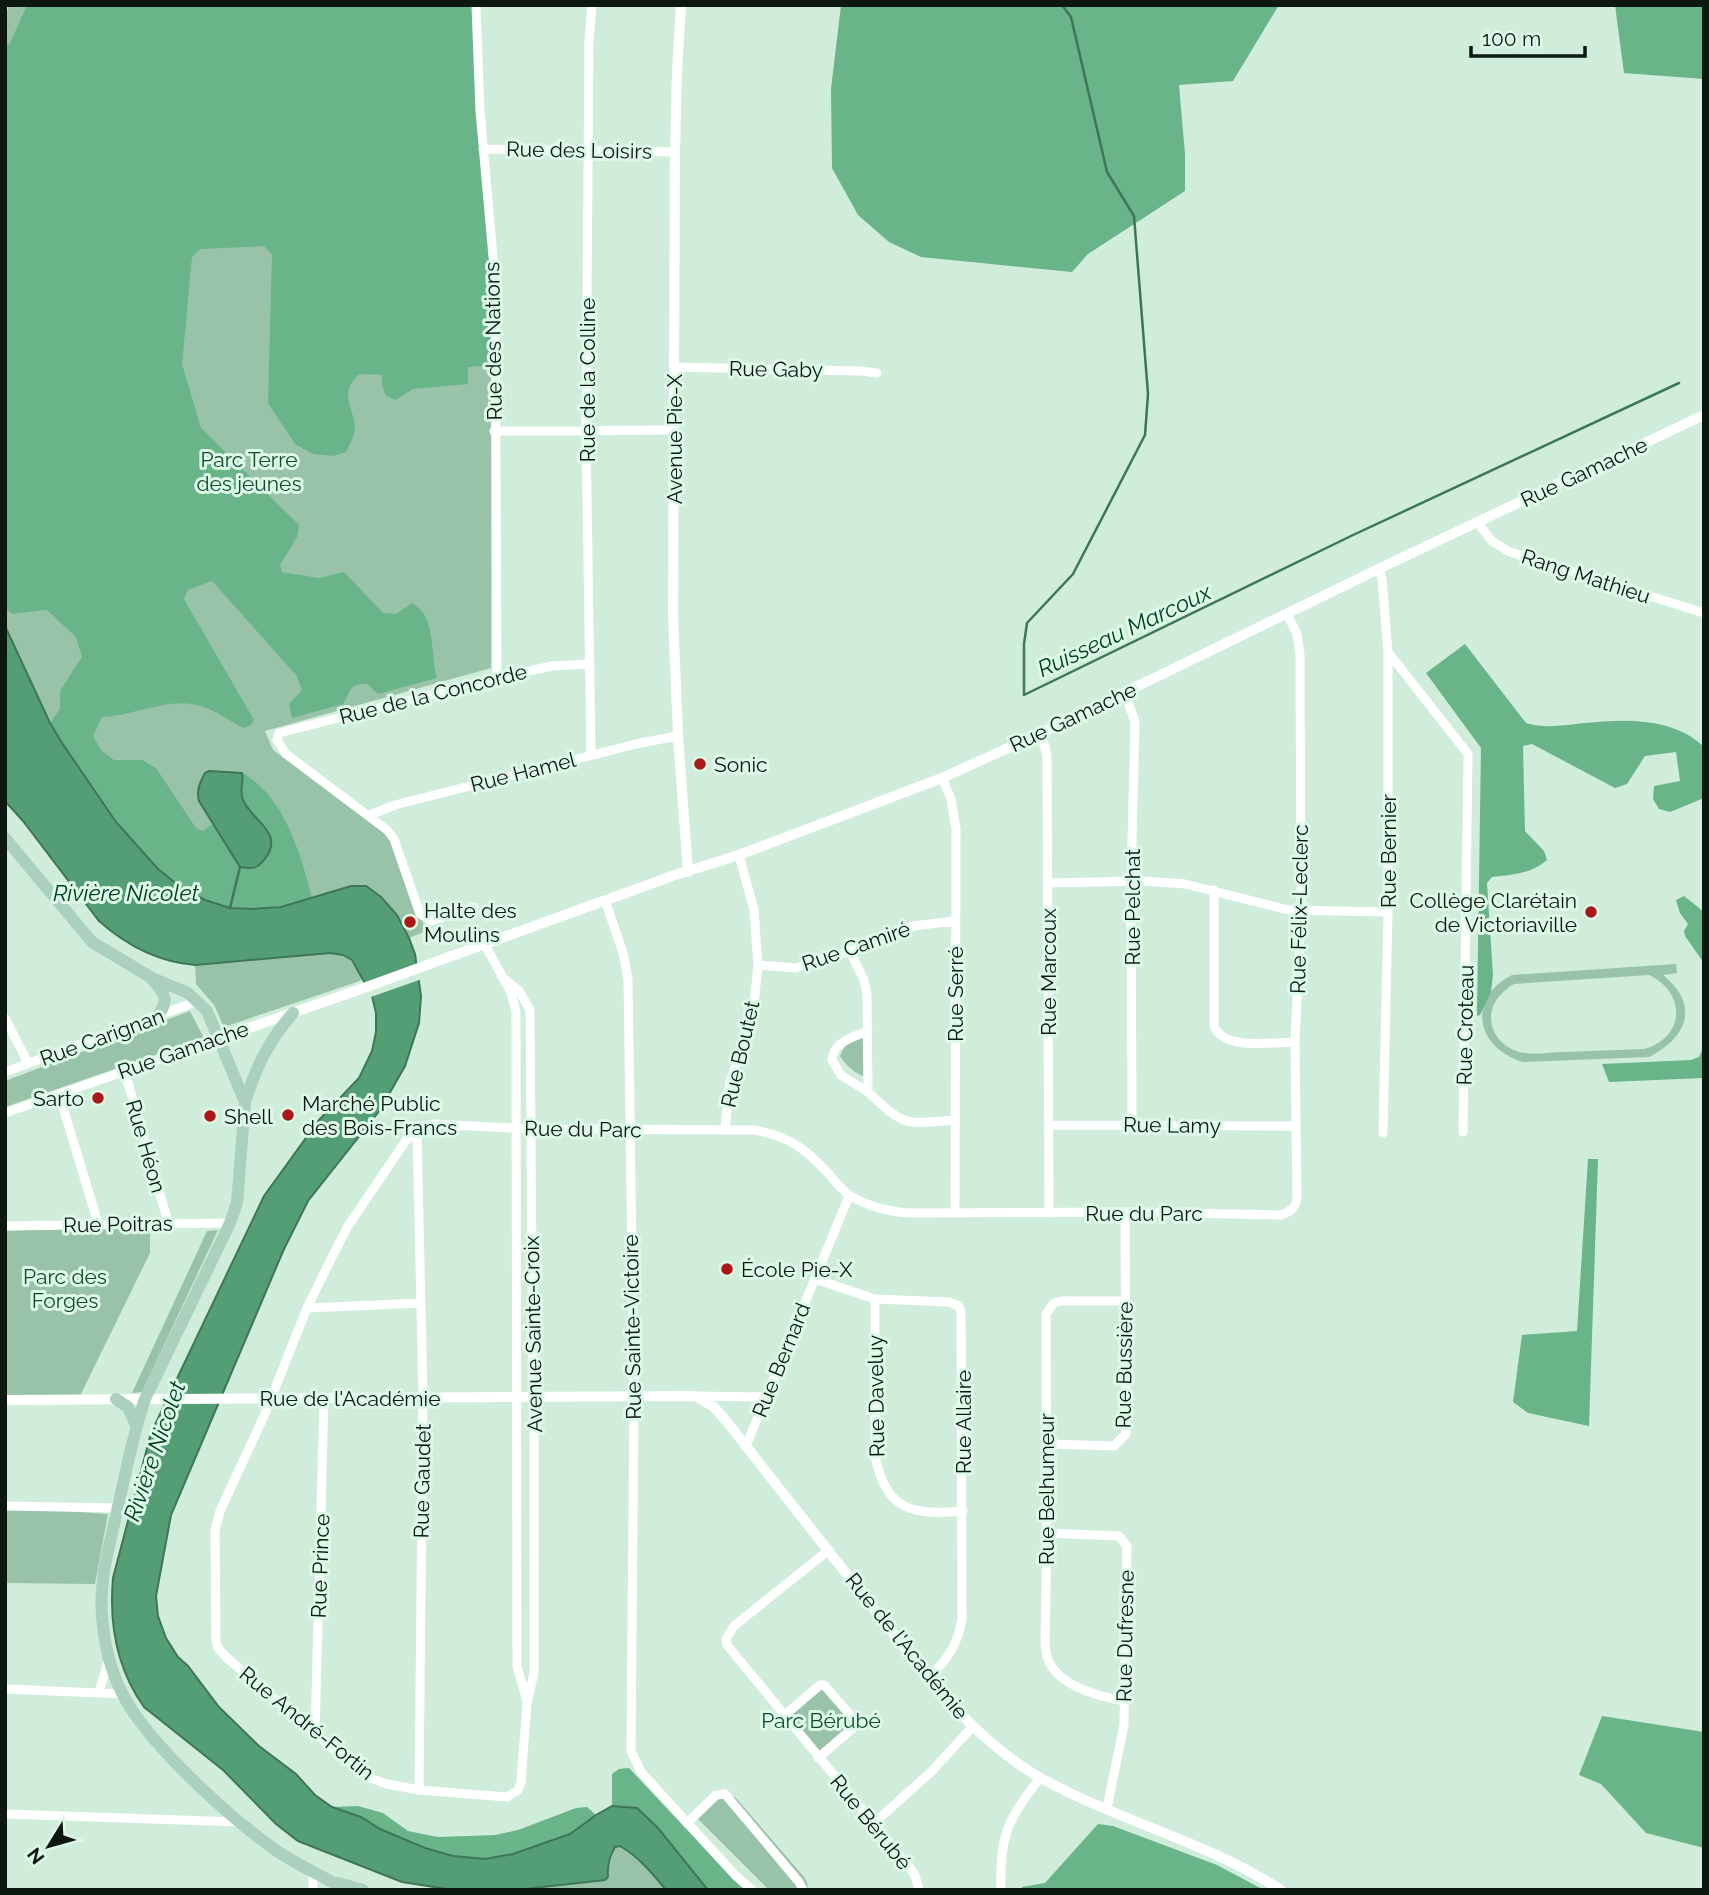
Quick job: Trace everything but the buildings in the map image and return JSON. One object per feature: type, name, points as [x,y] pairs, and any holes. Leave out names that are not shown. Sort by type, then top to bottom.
[{"type":"main road","points":[[5,838],[92,942],[152,978],[175,987],[198,1001],[207,1011],[220,1038],[246,1102]]},
{"type":"main road","points":[[152,978],[165,996],[165,1006],[157,1017]]},
{"type":"main road","points":[[293,1013],[274,1035],[261,1057],[246,1102],[237,1203],[230,1223],[145,1399],[136,1425],[102,1585],[102,1616],[109,1659],[122,1694],[158,1742],[240,1822],[277,1851],[346,1890]]},
{"type":"main road","points":[[116,1399],[128,1407],[136,1425]]},
{"type":"main road","points":[[331,1881],[363,1890]]},
{"type":"street","name":"Rue des Nations","points":[[476,5],[477,64],[495,279],[497,678]]},
{"type":"street","name":"Rue de la Colline","points":[[591,755],[586,432],[589,40],[592,5]]},
{"type":"street","name":"Avenue Pie-X","points":[[681,5],[677,72],[673,615],[688,872]]},
{"type":"street","name":"Rue des Loisirs","points":[[484,149],[676,152]]},
{"type":"street","name":"Rue Gaby","points":[[674,367],[861,370],[877,373]]},
{"type":"street","name":"Rue Gamache","points":[[5,1113],[739,855],[942,778],[1704,415]]},
{"type":"street","points":[[494,431],[673,430]]},
{"type":"street","name":"Rang Mathieu","points":[[1478,523],[1492,541],[1510,552],[1704,614]]},
{"type":"street","name":"Rue Bernier","points":[[1379,569],[1388,652],[1388,912],[1383,1133]]},
{"type":"street","name":"Rue Félix-Leclerc","points":[[1287,614],[1297,634],[1300,654],[1301,911],[1295,1042],[1295,1207]]},
{"type":"street","name":"Rue Croteau","points":[[1388,652],[1468,754],[1463,1132]]},
{"type":"street","name":"Rue de la Concorde","points":[[370,816],[286,754],[277,740],[279,733],[497,678],[552,666],[589,664]]},
{"type":"street","name":"Rue Pelchat","points":[[1125,692],[1135,722],[1131,881],[1132,1124]]},
{"type":"street","name":"Rue Marcoux","points":[[1041,733],[1047,756],[1049,1213]]},
{"type":"street","name":"Rue Hamel","points":[[370,816],[395,805],[640,743],[678,736]]},
{"type":"street","name":"Rue Serré","points":[[942,778],[955,816],[955,1213]]},
{"type":"street","points":[[370,816],[394,839],[420,914],[431,921],[474,907]]},
{"type":"street","name":"Rue Boutet","points":[[725,1129],[730,1082],[753,1015],[758,965],[754,910],[739,855]]},
{"type":"street","points":[[1048,883],[1131,881],[1185,884],[1277,909],[1388,912]]},
{"type":"street","points":[[1214,890],[1214,1026],[1217,1034],[1232,1042],[1295,1042]]},
{"type":"street","name":"Rue Sainte-Victoire","points":[[605,900],[627,967],[634,1397],[630,1742],[633,1758],[640,1772],[687,1823]]},
{"type":"street","name":"Rue Camiré","points":[[758,965],[796,968],[850,951],[913,926],[955,921]]},
{"type":"street","name":"Avenue Sainte-Croix","points":[[485,945],[511,992],[516,1012],[517,1666],[527,1703]]},
{"type":"street","points":[[850,951],[864,980],[868,1031],[868,1092]]},
{"type":"street","name":"Avenue Sainte-Croix","points":[[501,976],[519,991],[530,1010],[534,1672],[527,1703],[519,1790]]},
{"type":"street","name":"Rue Carignan","points":[[5,1072],[198,1001]]},
{"type":"street","points":[[5,1018],[28,1063]]},
{"type":"street","points":[[868,1031],[835,1049],[832,1060],[841,1075],[868,1092],[904,1122],[912,1124],[956,1120]]},
{"type":"street","name":"Rue Héon","points":[[124,1069],[168,1222]]},
{"type":"street","points":[[59,1094],[98,1223]]},
{"type":"street","name":"Rue du Parc","points":[[417,1131],[433,1124],[531,1129],[725,1129],[766,1132],[791,1140],[803,1149],[849,1196],[891,1211],[1282,1215],[1295,1207]]},
{"type":"street","name":"Rue Lamy","points":[[1049,1125],[1296,1126]]},
{"type":"street","points":[[270,1398],[307,1308],[348,1226],[396,1154],[417,1131]]},
{"type":"street","name":"Rue Gaudet","points":[[417,1131],[423,1398],[419,1790]]},
{"type":"street","name":"Rue Bernard","points":[[746,1446],[849,1196]]},
{"type":"street","name":"Rue Bussière","points":[[1047,1444],[1114,1446],[1126,1434],[1125,1212]]},
{"type":"street","name":"Rue Poitras","points":[[5,1226],[230,1223]]},
{"type":"street","name":"Rue Allaire","points":[[815,1279],[875,1299],[949,1302],[959,1306],[962,1319],[963,1604],[960,1630],[947,1659],[929,1676]]},
{"type":"street","name":"Rue Daveluy","points":[[875,1299],[874,1456],[878,1473],[891,1496],[912,1510],[934,1513],[963,1511]]},
{"type":"street","name":"Rue Belhumeur","points":[[1124,1700],[1078,1686],[1058,1674],[1049,1662],[1045,1640],[1046,1314],[1049,1308],[1061,1301],[1125,1301]]},
{"type":"street","points":[[307,1308],[421,1303]]},
{"type":"street","name":"Rue de l'Académie","points":[[695,1396],[714,1407],[942,1694],[973,1726],[1040,1778],[1221,1855],[1281,1890]]},
{"type":"street","name":"Rue de l'Académie","points":[[5,1400],[766,1397]]},
{"type":"street","name":"Rue André-Fortin","points":[[270,1398],[217,1520],[216,1641],[222,1653],[315,1734],[373,1779],[419,1790],[507,1797],[519,1790]]},
{"type":"street","name":"Rue Prince","points":[[315,1734],[324,1398]]},
{"type":"street","points":[[5,1506],[118,1508]]},
{"type":"street","name":"Rue Dufresne","points":[[1047,1533],[1119,1536],[1127,1546],[1122,1742],[1107,1808]]},
{"type":"street","points":[[516,1546],[535,1546]]},
{"type":"street","name":"Rue Bérubé","points":[[829,1550],[734,1626],[726,1639],[727,1645],[907,1864],[915,1875],[919,1890]]},
{"type":"street","points":[[99,1692],[109,1659]]},
{"type":"street","name":"Rue Bérubé","points":[[785,1715],[820,1685],[824,1685],[853,1718],[853,1728],[818,1758]]},
{"type":"street","points":[[5,1689],[122,1694]]},
{"type":"street","points":[[874,1823],[932,1771],[973,1726]]},
{"type":"street","points":[[1001,1890],[1003,1836],[1040,1778]]},
{"type":"street","points":[[752,1890],[687,1823],[716,1796],[725,1794],[803,1890]]},
{"type":"street","points":[[5,1814],[240,1822]]},
{"type":"street","points":[[313,1873],[313,1890]]},
{"type":"green space","name":"Parc Terre des jeunes","points":[[9,5],[479,5],[492,276],[491,668],[265,731],[273,750],[375,823],[390,828],[426,931],[409,938],[397,915],[381,897],[351,886],[281,907],[62,743],[5,626],[5,19]]},
{"type":"green space","points":[[330,953],[350,960],[363,977],[360,981],[224,1027],[214,1005],[196,984],[195,965]]},
{"type":"green space","points":[[1676,964],[1677,973],[1663,975],[1675,986],[1682,998],[1684,1020],[1673,1040],[1649,1057],[1523,1062],[1495,1046],[1487,1035],[1483,1022],[1483,1009],[1488,997],[1497,985],[1512,975]],"holes":[[[1649,975],[1661,983],[1675,1003],[1674,1025],[1658,1043],[1644,1049],[1539,1054],[1518,1052],[1501,1042],[1492,1025],[1491,1013],[1495,1002],[1514,984]]]},
{"type":"green space","points":[[190,1011],[204,1038],[5,1107],[5,1081]]},
{"type":"green space","points":[[867,1036],[866,1077],[851,1069],[840,1056],[847,1045]]},
{"type":"green space","name":"Parc des Forges","points":[[150,1225],[150,1253],[79,1398],[5,1398],[5,1231]]},
{"type":"green space","points":[[218,1230],[142,1392],[132,1393],[207,1231]]},
{"type":"green space","points":[[5,1507],[108,1514],[95,1584],[5,1583]]},
{"type":"green space","name":"Parc Bérubé","points":[[820,1685],[855,1722],[818,1758],[785,1715]]},
{"type":"green space","points":[[729,1794],[736,1798],[804,1877],[808,1890],[769,1890],[698,1819],[723,1795]]},
{"type":"green space","points":[[620,1846],[639,1860],[666,1890],[515,1890],[605,1880],[615,1847]]},
{"type":"shaded area","name":"Parc Terre des jeunes","points":[[27,5],[479,5],[492,276],[492,365],[468,367],[468,384],[413,389],[396,400],[386,396],[382,375],[359,374],[348,393],[355,426],[346,452],[333,456],[313,454],[295,444],[268,403],[272,254],[264,246],[200,249],[192,257],[182,364],[201,428],[299,525],[297,537],[280,565],[282,572],[319,578],[344,572],[383,613],[396,614],[412,603],[420,609],[429,626],[437,678],[378,694],[367,684],[356,685],[343,704],[292,718],[289,704],[302,690],[296,675],[212,581],[188,590],[184,599],[254,720],[251,725],[244,728],[206,708],[177,703],[102,717],[93,736],[101,750],[114,760],[142,760],[156,768],[196,828],[203,831],[214,823],[240,867],[248,810],[242,796],[242,773],[257,783],[280,811],[289,828],[312,898],[270,908],[239,909],[199,898],[165,876],[146,858],[110,814],[50,723],[60,709],[60,691],[82,657],[76,637],[47,610],[12,614],[5,608],[5,47],[10,43]]},
{"type":"shaded area","points":[[841,5],[1279,5],[1233,81],[1179,85],[1185,191],[1088,254],[1072,272],[921,257],[889,242],[858,215],[832,168],[831,89]]},
{"type":"shaded area","points":[[1615,5],[1704,5],[1704,79],[1624,73]]},
{"type":"shaded area","points":[[1465,644],[1526,723],[1548,726],[1616,721],[1648,722],[1678,730],[1704,747],[1704,798],[1670,812],[1659,809],[1653,799],[1654,786],[1680,781],[1676,752],[1645,756],[1627,784],[1615,788],[1532,744],[1523,746],[1525,831],[1544,851],[1547,860],[1528,871],[1492,877],[1487,883],[1493,975],[1491,992],[1477,1016],[1481,748],[1426,673]]},
{"type":"shaded area","points":[[1684,896],[1704,912],[1704,963],[1685,936],[1684,931],[1688,924],[1680,913],[1676,900]]},
{"type":"shaded area","points":[[1704,1046],[1703,1078],[1609,1082],[1602,1064],[1691,1060],[1699,1057]]},
{"type":"shaded area","points":[[1588,1159],[1598,1159],[1589,1426],[1528,1413],[1513,1402],[1522,1335],[1577,1331]]},
{"type":"shaded area","points":[[1602,1716],[1704,1732],[1704,1848],[1646,1833],[1601,1784],[1579,1775]]},
{"type":"shaded area","points":[[629,1768],[746,1890],[708,1890],[653,1825],[640,1815],[612,1806],[612,1774],[619,1769]]},
{"type":"shaded area","points":[[358,1806],[383,1813],[408,1831],[438,1837],[495,1835],[518,1830],[576,1808],[587,1807],[596,1815],[570,1834],[513,1854],[485,1859],[453,1856],[425,1848],[380,1829],[361,1817],[332,1807]]},
{"type":"shaded area","points":[[1098,1824],[1113,1826],[1217,1865],[1264,1890],[1022,1890],[1022,1887],[1045,1883]]},
{"type":"water","name":"Rivière Nicolet","points":[[5,626],[62,743],[116,822],[158,869],[183,889],[230,908],[252,909],[281,907],[351,886],[366,886],[381,897],[397,915],[415,954],[421,996],[419,1023],[405,1066],[380,1110],[308,1201],[284,1249],[171,1515],[156,1596],[158,1616],[166,1638],[219,1707],[259,1746],[296,1774],[315,1795],[332,1807],[361,1817],[380,1829],[425,1848],[453,1856],[485,1859],[513,1854],[570,1834],[612,1806],[637,1808],[658,1828],[708,1890],[666,1890],[639,1860],[620,1846],[613,1850],[608,1865],[608,1877],[605,1880],[515,1890],[453,1890],[402,1882],[298,1841],[276,1824],[223,1770],[144,1707],[135,1692],[127,1677],[117,1645],[112,1612],[113,1578],[151,1433],[264,1196],[319,1120],[359,1078],[372,1051],[376,1013],[372,996],[352,960],[343,955],[330,953],[195,965],[144,951],[120,938],[99,921],[5,801]]},
{"type":"water","points":[[209,771],[242,773],[243,800],[265,828],[271,842],[270,851],[256,867],[240,867],[199,801],[200,783]]},
{"type":"pier","points":[[421,971],[422,979],[368,998],[363,984]]},
{"type":"waterway","name":"Ruisseau Marcoux","points":[[1062,5],[1071,17],[1107,172],[1134,216],[1148,394],[1145,435],[1073,574],[1027,623],[1024,644],[1024,695],[1351,536],[1679,383]]},
{"type":"waterway","points":[[230,908],[240,867]]},
{"type":"place","name":"Sonic","points":[[700,764]]},
{"type":"place","name":"Collège Clarétain de Victoriaville","points":[[1591,912]]},
{"type":"place","name":"Halte des Moulins","points":[[410,922]]},
{"type":"place","name":"Sarto","points":[[98,1098]]},
{"type":"place","name":"Marché Public des Bois-Francs","points":[[288,1115]]},
{"type":"place","name":"Shell","points":[[210,1116]]},
{"type":"place","name":"École Pie-X","points":[[727,1269]]}]
